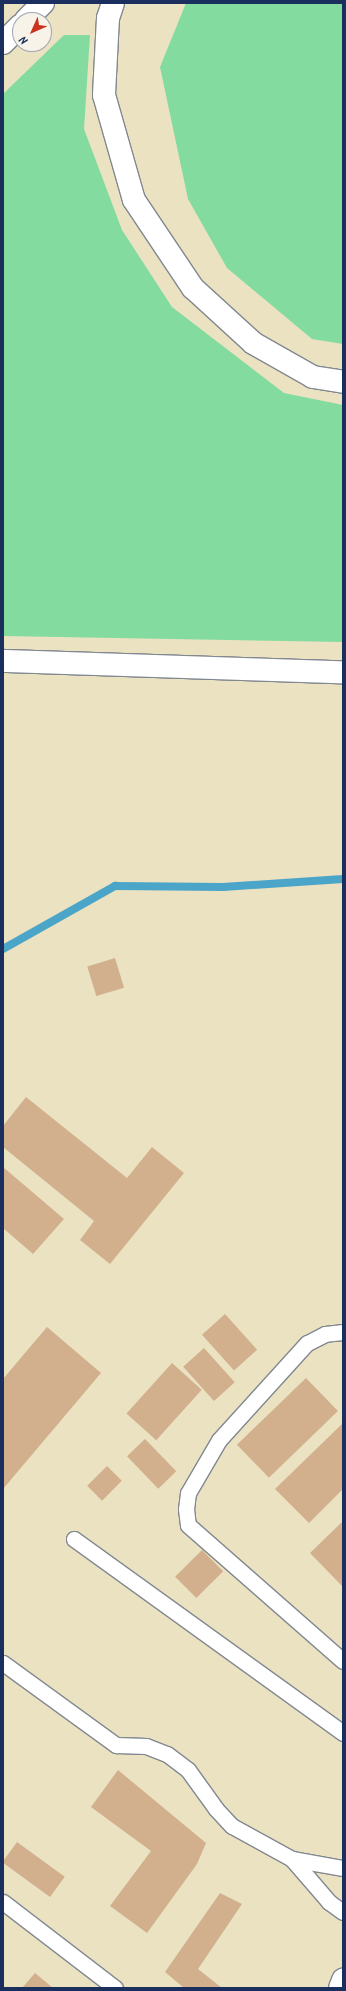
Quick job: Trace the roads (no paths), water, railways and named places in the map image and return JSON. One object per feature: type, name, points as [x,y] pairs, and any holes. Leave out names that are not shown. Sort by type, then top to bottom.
[{"type":"main road","points":[[34,12],[43,3]]},
{"type":"main road","points":[[113,3],[108,18],[104,95],[134,200],[193,288],[253,343],[313,377],[343,382]]},
{"type":"main road","points":[[3,43],[12,34]]},
{"type":"main road","points":[[3,662],[343,672]]},
{"type":"main road","points":[[340,1988],[343,1980]]},
{"type":"lane","points":[[343,1332],[325,1334],[307,1343],[218,1440],[195,1480],[186,1509],[188,1525],[343,1662]]},
{"type":"lane","points":[[74,1539],[343,1733]]},
{"type":"lane","points":[[3,1664],[116,1745],[146,1746],[168,1754],[188,1770],[232,1826],[292,1858],[343,1868]]},
{"type":"lane","points":[[292,1858],[329,1902],[343,1912]]},
{"type":"lane","points":[[3,1902],[115,1988]]},
{"type":"waterway","points":[[3,949],[115,886],[223,887],[343,879]]}]
